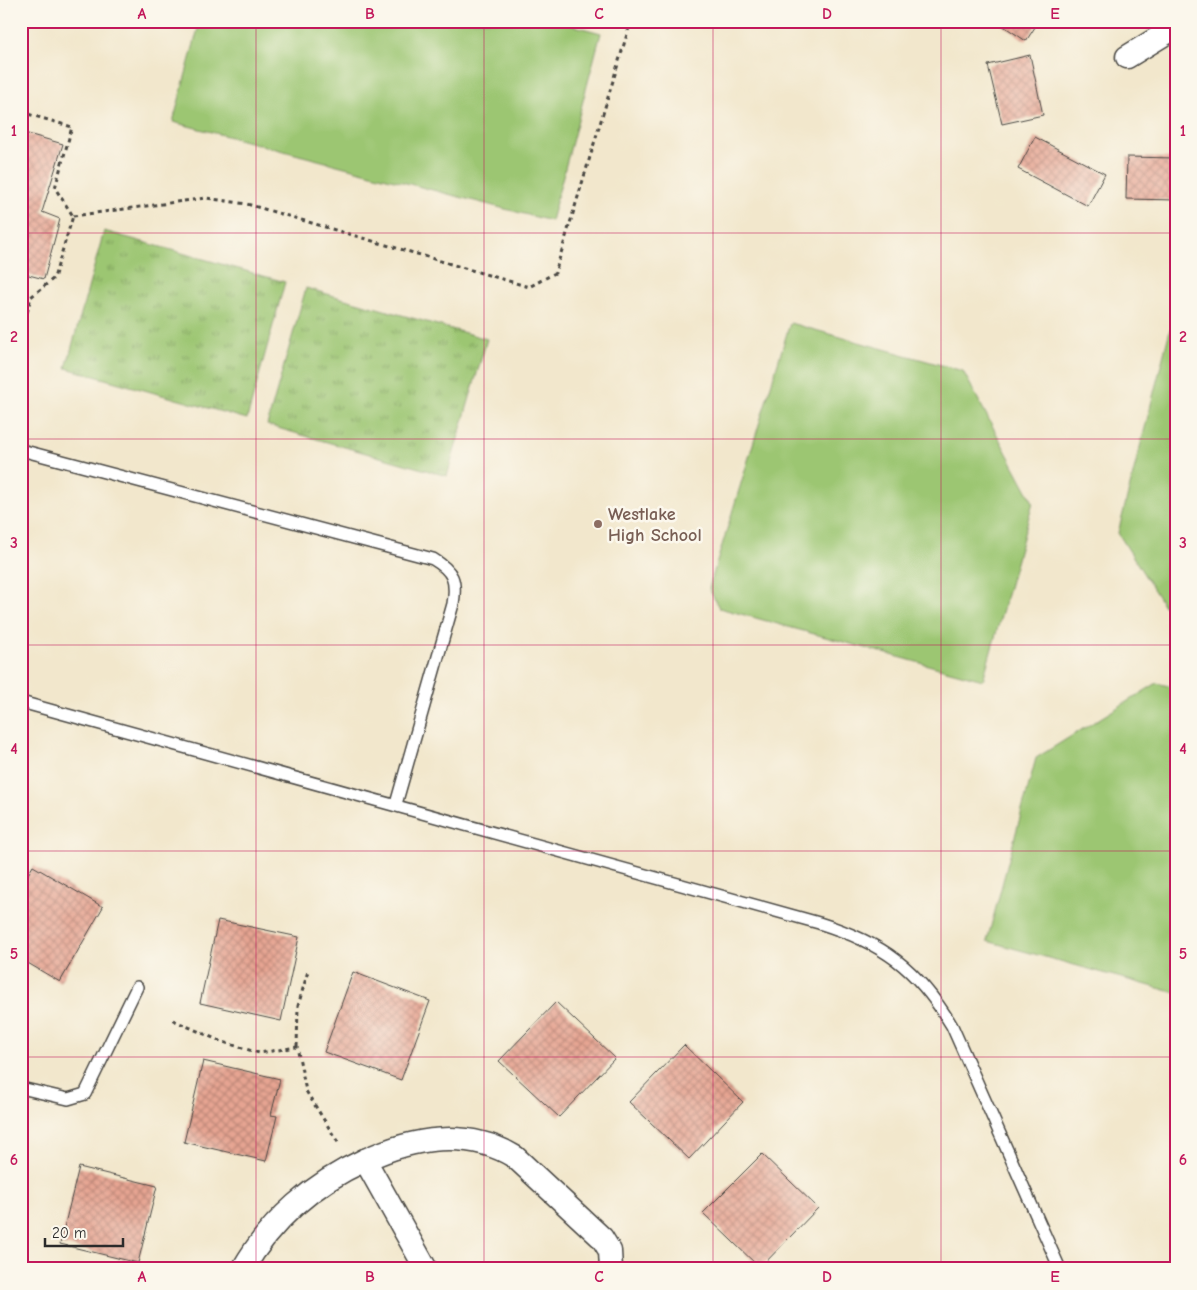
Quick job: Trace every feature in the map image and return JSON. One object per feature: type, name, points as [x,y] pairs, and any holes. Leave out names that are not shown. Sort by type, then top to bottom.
[{"type":"street","points":[[1127,57],[1176,27]]},
{"type":"street","points":[[243,1269],[266,1234],[291,1208],[338,1172],[393,1147],[439,1139],[462,1140],[499,1148],[515,1158],[602,1238],[610,1251],[611,1269]]},
{"type":"street","points":[[365,1160],[426,1269]]},
{"type":"lane","points":[[21,450],[433,558],[447,568],[456,586],[453,604],[396,804]]},
{"type":"lane","points":[[21,702],[396,804],[841,930],[874,944],[892,955],[926,988],[952,1026],[1060,1269]]},
{"type":"lane","points":[[21,1088],[68,1099],[85,1094],[137,987]]},
{"type":"path","points":[[73,216],[206,198],[247,204],[529,287],[555,273],[631,21]]},
{"type":"path","points":[[21,112],[72,127],[55,188],[73,216],[54,278],[31,297],[21,337]]},
{"type":"path","points":[[308,971],[298,1006],[297,1047],[306,1091],[339,1144]]},
{"type":"path","points":[[173,1020],[220,1041],[259,1054],[297,1047]]},
{"type":"green space","points":[[200,21],[556,21],[601,33],[551,221],[173,122]]},
{"type":"green space","points":[[104,231],[285,282],[247,419],[66,368]]},
{"type":"green space","points":[[306,288],[487,339],[447,476],[267,425]]},
{"type":"green space","points":[[790,323],[963,371],[1033,502],[983,680],[719,608],[709,588]]},
{"type":"green space","points":[[1170,330],[1176,331],[1176,609],[1164,606],[1118,533]]},
{"type":"green space","points":[[1157,683],[1176,688],[1176,993],[987,941],[1036,758]]},
{"type":"building","points":[[996,21],[1039,21],[1026,41]]},
{"type":"building","points":[[1030,55],[1043,115],[1002,124],[988,65]]},
{"type":"building","points":[[21,132],[63,144],[42,212],[60,219],[44,279],[21,273]]},
{"type":"building","points":[[1035,137],[1105,174],[1088,206],[1018,169]]},
{"type":"building","points":[[1127,157],[1176,158],[1176,200],[1126,199]]},
{"type":"building","points":[[33,866],[103,907],[60,982],[21,959],[21,886]]},
{"type":"building","points":[[218,920],[299,937],[281,1021],[200,1003]]},
{"type":"building","points":[[353,972],[430,1001],[401,1080],[324,1052]]},
{"type":"building","points":[[556,1002],[615,1058],[559,1117],[499,1061]]},
{"type":"building","points":[[684,1045],[743,1102],[689,1159],[629,1102]]},
{"type":"building","points":[[203,1061],[280,1079],[271,1115],[277,1116],[266,1161],[184,1142]]},
{"type":"building","points":[[762,1154],[818,1208],[760,1268],[703,1213]]},
{"type":"building","points":[[79,1167],[157,1186],[138,1263],[60,1244]]},
{"type":"place","name":"Westlake High School","points":[[598,524]]}]
